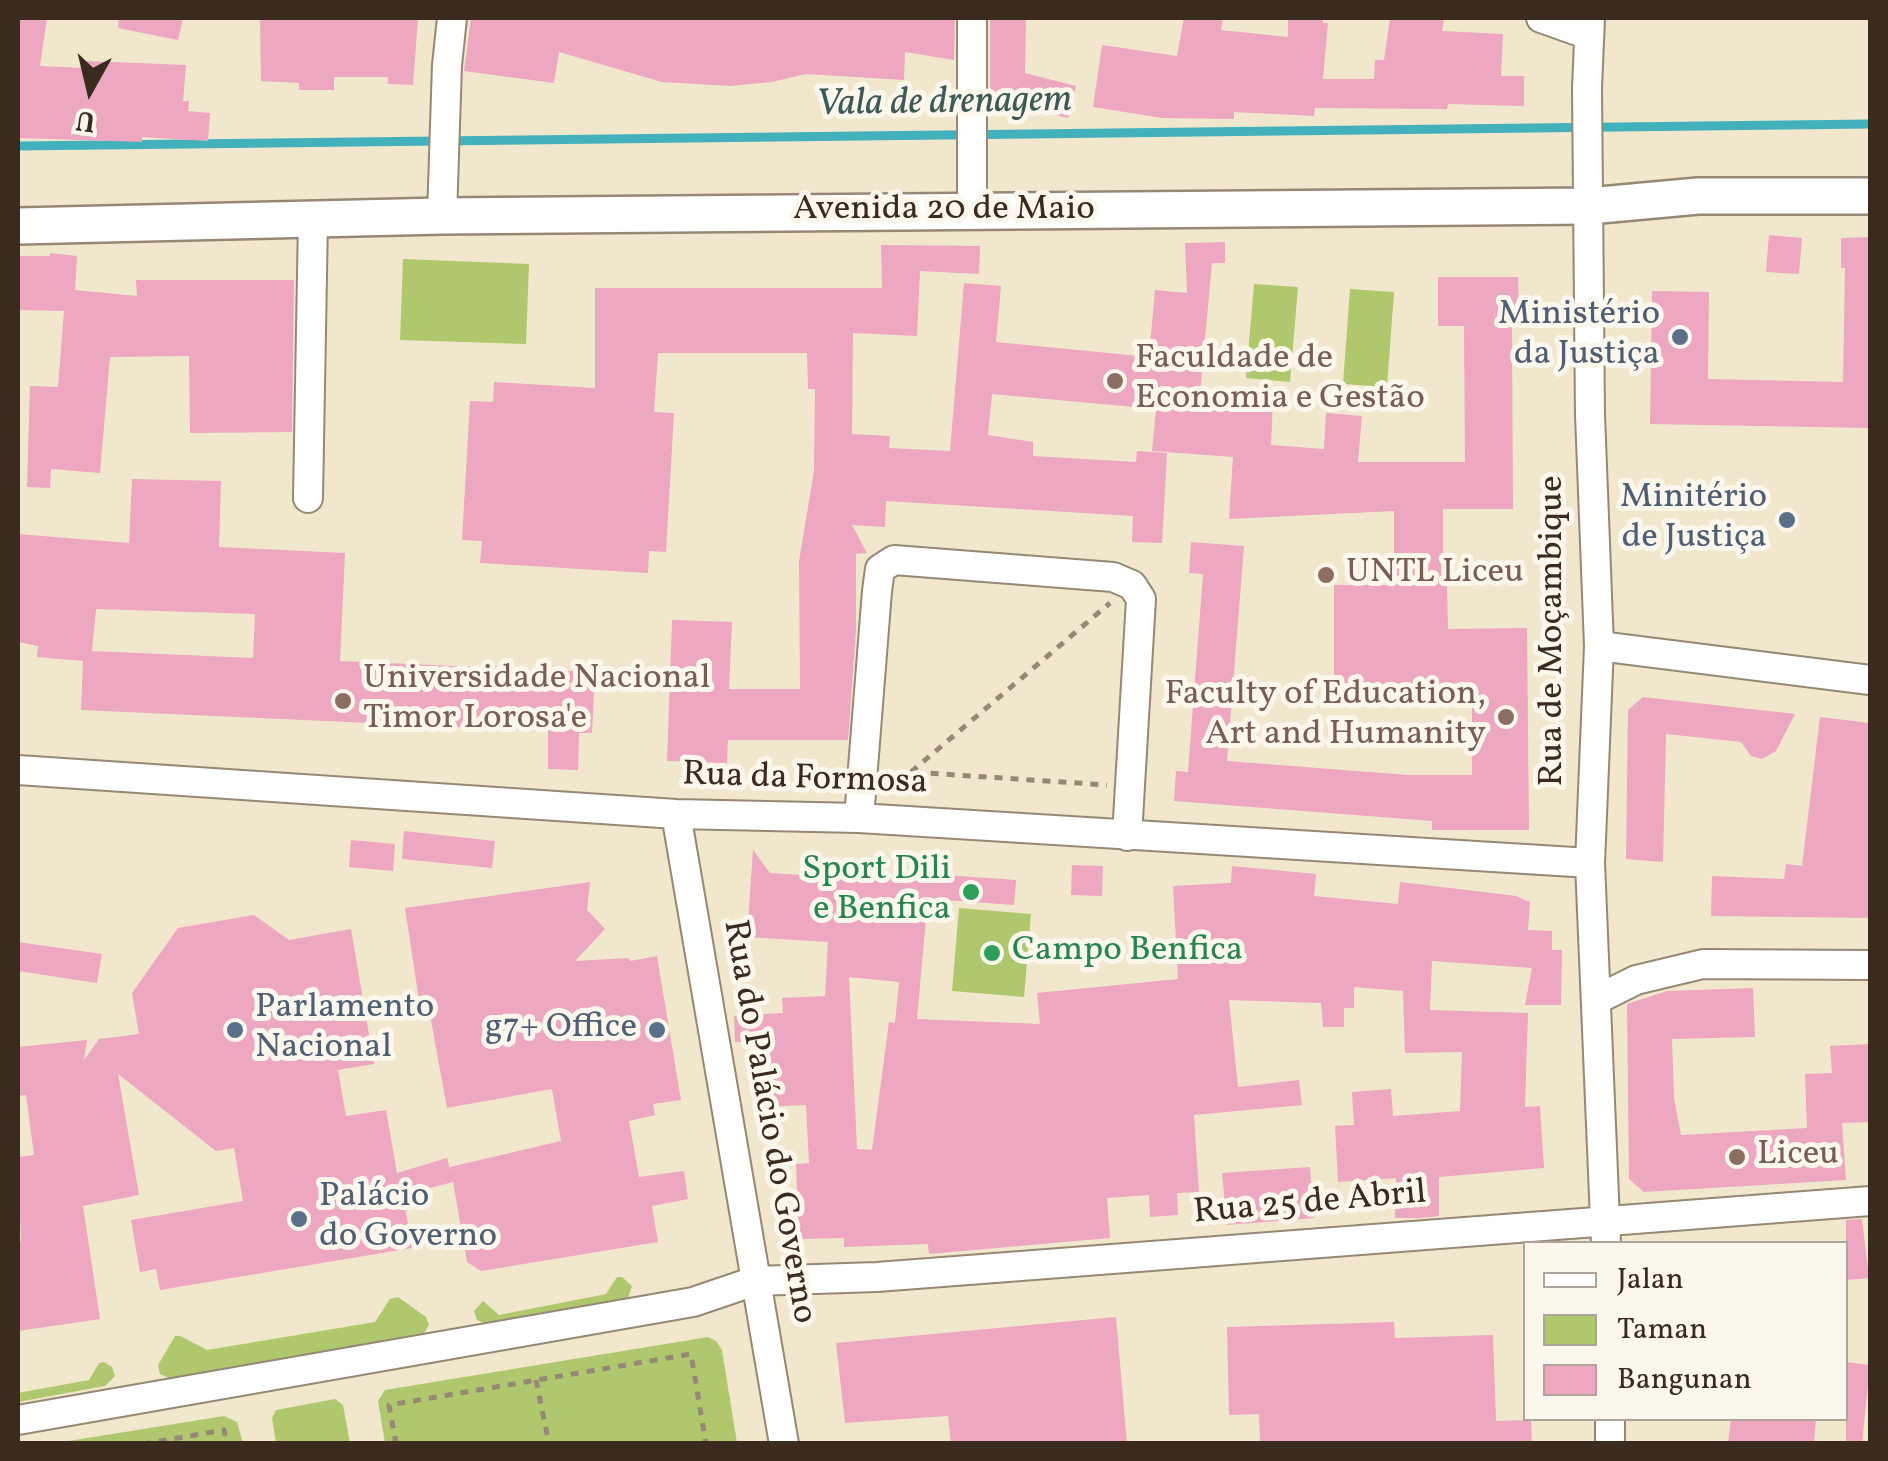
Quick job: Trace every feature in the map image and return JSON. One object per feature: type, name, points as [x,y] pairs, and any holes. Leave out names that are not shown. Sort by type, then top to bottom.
[{"type":"main road","name":"Avenida 20 de Maio","points":[[18,226],[442,216],[1589,206],[1698,196],[1870,196]]},
{"type":"street","points":[[442,216],[452,18]]},
{"type":"street","points":[[972,18],[972,212]]},
{"type":"street","points":[[1541,18],[1590,26]]},
{"type":"street","name":"Rua de Moçambique","points":[[1590,26],[1590,415],[1599,646],[1590,863],[1606,1231]]},
{"type":"street","points":[[308,498],[313,218]]},
{"type":"street","points":[[859,818],[880,570],[894,560],[1113,577],[1132,585],[1141,599],[1127,836]]},
{"type":"street","points":[[1599,646],[1870,680]]},
{"type":"street","name":"Rua da Formosa","points":[[18,770],[676,814],[859,818],[1590,863]]},
{"type":"street","name":"Rua do Palácio do Governo","points":[[676,814],[784,1444]]},
{"type":"street","points":[[1596,1000],[1636,980],[1703,964],[1870,966]]},
{"type":"street","name":"Rua 25 de Abril","points":[[18,1420],[693,1302],[756,1281],[877,1277],[1606,1231],[1870,1201]]},
{"type":"path","points":[[862,786],[887,787],[910,772],[1132,585]]},
{"type":"path","points":[[910,772],[1130,787]]},
{"type":"path","points":[[396,1444],[389,1405],[690,1354],[706,1444]]},
{"type":"path","points":[[536,1380],[549,1444]]},
{"type":"path","points":[[143,1444],[224,1430],[227,1444]]},
{"type":"green space","points":[[403,259],[529,264],[526,344],[400,340]]},
{"type":"green space","points":[[1254,284],[1298,287],[1290,382],[1246,378]]},
{"type":"green space","points":[[1350,289],[1394,292],[1387,387],[1343,384]]},
{"type":"green space","name":"Campo Benfica","points":[[959,908],[1031,914],[1024,997],[952,991]]},
{"type":"green space","points":[[617,1277],[632,1286],[628,1298],[623,1300],[488,1325],[477,1320],[474,1311],[483,1301],[499,1315],[606,1294]]},
{"type":"green space","points":[[398,1297],[426,1317],[429,1325],[424,1333],[172,1379],[160,1374],[158,1365],[175,1336],[207,1350],[375,1322],[390,1299]]},
{"type":"green space","points":[[708,1337],[722,1350],[737,1443],[385,1443],[378,1401],[385,1390]]},
{"type":"green space","points":[[99,1363],[112,1367],[115,1376],[105,1386],[18,1402],[18,1393],[89,1380]]},
{"type":"green space","points":[[335,1399],[343,1405],[350,1443],[276,1443],[272,1418],[276,1410]]},
{"type":"green space","points":[[224,1416],[237,1422],[243,1443],[56,1443]]},
{"type":"building","points":[[18,18],[47,18],[40,66],[85,68],[85,61],[186,65],[183,101],[189,101],[188,111],[210,113],[208,141],[18,138]]},
{"type":"building","points":[[119,18],[183,18],[178,40],[118,28]]},
{"type":"building","points":[[260,18],[418,18],[413,85],[388,84],[388,77],[334,77],[334,90],[299,90],[299,83],[261,81]]},
{"type":"building","points":[[471,18],[955,18],[954,60],[905,52],[904,80],[806,74],[730,86],[662,82],[559,52],[554,83],[464,71]]},
{"type":"building","points":[[990,18],[1026,18],[1025,73],[1076,86],[1068,118],[1025,107],[1025,116],[990,113]]},
{"type":"building","points":[[1184,18],[1223,18],[1221,30],[1288,37],[1288,18],[1323,18],[1323,23],[1328,23],[1323,79],[1374,79],[1375,60],[1384,60],[1390,18],[1444,18],[1442,31],[1503,34],[1501,76],[1524,76],[1524,106],[1315,108],[1314,116],[1234,112],[1234,119],[1162,118],[1093,107],[1102,45],[1177,56]]},
{"type":"building","points":[[1769,235],[1802,238],[1799,274],[1766,272]]},
{"type":"building","name":"Ministério da Justiça","points":[[1870,237],[1870,428],[1650,424],[1652,291],[1709,292],[1708,379],[1843,382],[1845,268],[1841,268],[1841,238]]},
{"type":"building","points":[[1225,242],[1225,263],[1212,263],[1200,394],[1273,399],[1271,445],[1324,449],[1326,413],[1362,416],[1358,462],[1465,462],[1464,326],[1438,326],[1438,277],[1518,277],[1519,326],[1512,326],[1513,509],[1443,509],[1443,584],[1447,584],[1448,629],[1527,628],[1529,830],[1432,830],[1432,821],[1174,801],[1176,771],[1188,772],[1203,574],[1189,573],[1191,542],[1244,546],[1227,761],[1408,775],[1472,775],[1472,684],[1334,685],[1334,585],[1394,585],[1394,511],[1229,519],[1233,457],[1152,451],[1156,409],[992,394],[988,435],[1033,442],[1033,456],[1136,462],[1137,451],[1167,453],[1162,543],[1132,542],[1133,516],[886,501],[885,527],[852,525],[867,553],[856,554],[856,631],[848,740],[728,740],[727,763],[667,761],[672,620],[732,622],[729,689],[800,689],[799,561],[814,471],[815,389],[808,389],[807,353],[658,353],[654,412],[674,413],[666,552],[649,551],[648,573],[480,563],[482,541],[462,540],[470,401],[493,402],[494,382],[595,388],[595,288],[882,288],[881,245],[980,246],[979,274],[920,271],[917,336],[853,333],[852,434],[890,436],[889,448],[950,451],[964,283],[1001,286],[996,342],[1149,357],[1155,290],[1187,293],[1185,243]]},
{"type":"building","points":[[18,256],[77,256],[75,290],[137,296],[136,280],[294,280],[292,432],[190,433],[189,356],[110,357],[100,473],[51,469],[50,488],[27,487],[30,386],[58,387],[64,311],[18,310]]},
{"type":"building","points":[[132,479],[221,481],[219,547],[345,553],[340,661],[595,672],[592,733],[579,733],[578,770],[548,769],[548,731],[81,710],[83,661],[37,657],[38,646],[18,642],[18,534],[129,543]],"holes":[[[96,609],[255,614],[253,658],[92,651]]]},
{"type":"building","points":[[1643,697],[1795,714],[1776,751],[1762,759],[1751,756],[1741,742],[1666,734],[1663,862],[1626,859],[1628,710]]},
{"type":"building","points":[[1820,717],[1870,723],[1870,918],[1711,916],[1712,876],[1784,879],[1786,864],[1802,866]]},
{"type":"building","points":[[404,831],[495,841],[492,868],[402,859]]},
{"type":"building","points":[[351,840],[395,844],[393,871],[349,867]]},
{"type":"building","points":[[753,850],[770,873],[843,878],[854,867],[859,874],[1016,880],[1014,905],[944,900],[943,919],[926,918],[917,1019],[1040,1024],[1037,993],[1178,979],[1173,886],[1231,883],[1232,866],[1316,874],[1314,896],[1398,904],[1400,882],[1516,896],[1530,902],[1528,930],[1552,931],[1552,950],[1562,950],[1561,1005],[1525,1005],[1532,968],[1432,961],[1430,1010],[1528,1013],[1525,1107],[1540,1106],[1544,1168],[1439,1177],[1439,1216],[1420,1218],[1395,1218],[1396,1178],[1338,1182],[1335,1126],[1354,1125],[1352,1092],[1391,1089],[1393,1116],[1460,1111],[1462,1052],[1405,1053],[1403,991],[1354,987],[1354,1008],[1344,1008],[1344,1027],[1323,1027],[1321,1003],[1229,1000],[1238,1087],[1299,1080],[1302,1105],[1194,1115],[1199,1192],[1177,1193],[1178,1215],[1150,1217],[1149,1195],[1107,1198],[1110,1238],[929,1254],[928,1244],[844,1247],[844,1238],[799,1239],[796,1164],[809,1163],[806,1105],[761,1107],[761,1087],[754,1087],[752,1042],[735,1042],[734,1016],[783,1013],[782,998],[825,996],[828,942],[747,937]],"holes":[[[849,977],[899,982],[895,1023],[889,1022],[872,1150],[857,1149]]]},
{"type":"building","points":[[1072,865],[1103,866],[1102,896],[1071,895]]},
{"type":"building","points":[[590,882],[587,910],[605,929],[575,961],[630,961],[657,956],[681,1100],[653,1104],[655,1115],[629,1121],[639,1177],[684,1171],[688,1199],[652,1206],[658,1242],[481,1271],[467,1262],[453,1182],[403,1195],[412,1248],[160,1290],[156,1269],[140,1272],[131,1220],[243,1201],[234,1148],[216,1151],[118,1074],[139,1195],[83,1206],[100,1319],[18,1331],[18,1157],[34,1155],[26,1095],[18,1096],[18,1047],[87,1040],[84,1060],[99,1039],[139,1034],[132,993],[178,928],[254,915],[289,940],[351,929],[374,1064],[338,1070],[346,1116],[386,1110],[397,1173],[447,1158],[451,1173],[450,1167],[561,1141],[552,1089],[447,1108],[427,999],[419,1000],[405,908]]},
{"type":"building","points":[[18,942],[102,954],[97,983],[18,971]]},
{"type":"building","points":[[1753,988],[1755,1037],[1672,1039],[1674,1098],[1681,1135],[1807,1128],[1805,1074],[1832,1073],[1830,1046],[1870,1044],[1870,1122],[1842,1123],[1846,1180],[1644,1192],[1629,1179],[1627,1004],[1667,991]]},
{"type":"building","points":[[1310,1167],[1314,1218],[1227,1225],[1222,1173]]},
{"type":"building","points":[[1862,1219],[1869,1278],[1848,1280],[1846,1220]]},
{"type":"building","points":[[1116,1317],[1127,1444],[951,1444],[948,1416],[845,1423],[836,1343]]},
{"type":"building","points":[[1394,1322],[1395,1338],[1493,1335],[1496,1421],[1531,1421],[1532,1444],[1260,1444],[1259,1414],[1229,1415],[1227,1327]]},
{"type":"building","points":[[1848,1362],[1870,1365],[1862,1444],[1846,1444]]},
{"type":"building","points":[[1731,1421],[1816,1421],[1814,1444],[1728,1444]]},
{"type":"waterway","name":"Vala de drenagem","points":[[18,146],[1870,124]]},
{"type":"place","name":"Ministério da Justiça","points":[[1680,337]]},
{"type":"place","name":"Faculdade de Economia e Gestão","points":[[1115,381]]},
{"type":"place","name":"Minitério de Justiça","points":[[1787,520]]},
{"type":"place","name":"UNTL Liceu","points":[[1326,575]]},
{"type":"place","name":"Universidade Nacional Timor Lorosa'e","points":[[343,701]]},
{"type":"place","name":"Faculty of Education, Art and Humanity","points":[[1506,717]]},
{"type":"place","name":"Sport Dili e Benfica","points":[[971,892]]},
{"type":"place","name":"Campo Benfica","points":[[992,953]]},
{"type":"place","name":"Parlamento Nacional","points":[[235,1030]]},
{"type":"place","name":"g7+ Office","points":[[657,1030]]},
{"type":"place","name":"Liceu","points":[[1737,1157]]},
{"type":"place","name":"Palácio do Governo","points":[[299,1219]]}]
